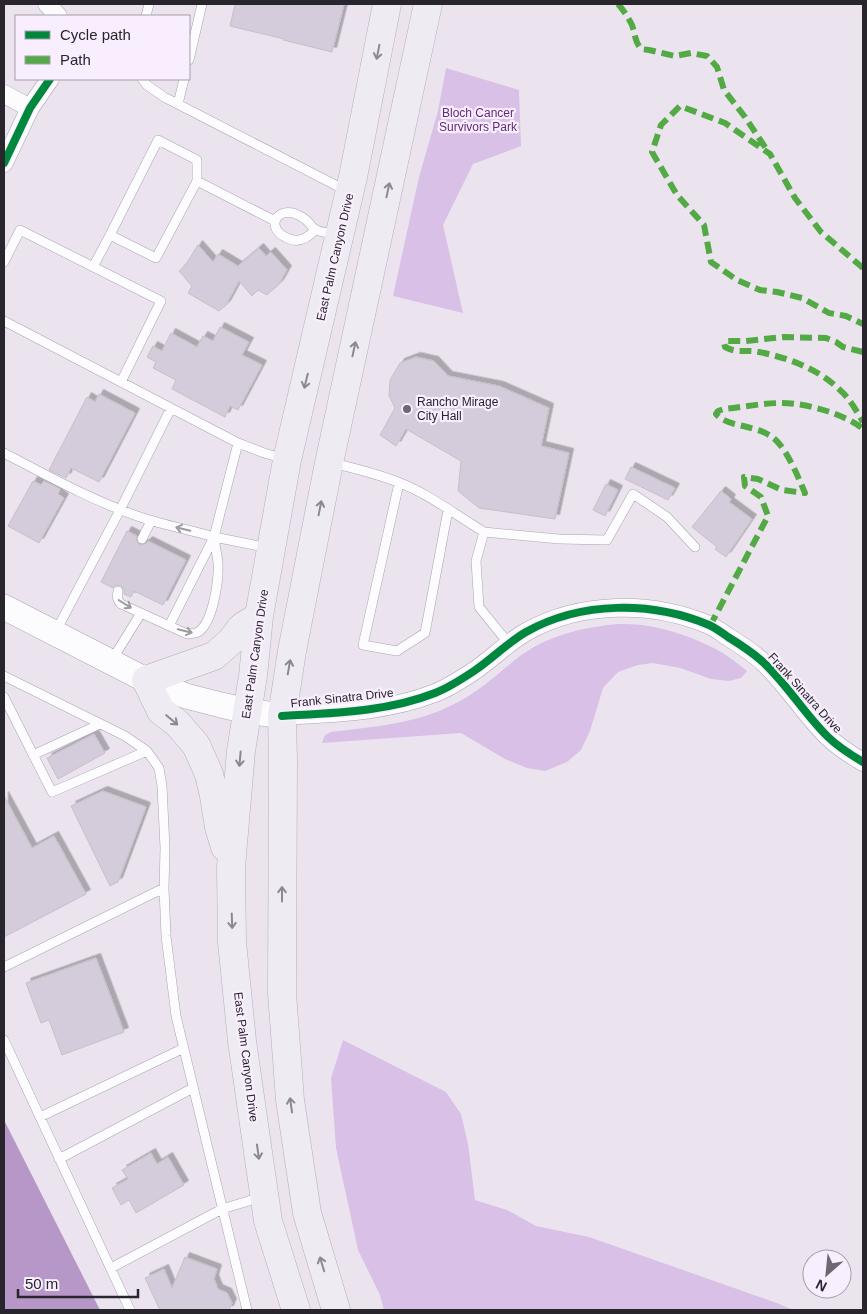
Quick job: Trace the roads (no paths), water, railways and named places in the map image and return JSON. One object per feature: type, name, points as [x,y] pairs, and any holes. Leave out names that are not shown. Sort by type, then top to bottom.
[{"type":"main road","name":"East Palm Canyon Drive","points":[[296,1310],[268,1221],[242,1040],[232,942],[230,867],[241,751],[253,676],[259,616],[328,232],[350,192],[387,4]]},
{"type":"main road","points":[[336,1310],[307,1213],[290,1100],[282,993],[282,716],[292,651],[329,463],[428,4]]},
{"type":"main road","name":"Frank Sinatra Drive","points":[[4,607],[146,680],[186,696],[221,706],[282,716]]},
{"type":"main road","points":[[230,867],[219,827],[209,774],[196,745],[161,710],[146,680],[214,656],[231,641],[242,626],[259,616]]},
{"type":"street","points":[[47,4],[57,15]]},
{"type":"street","points":[[4,163],[30,108],[49,80]]},
{"type":"street","points":[[4,94],[30,108]]},
{"type":"street","name":"Frank Sinatra Drive","points":[[282,716],[359,710],[416,700],[436,693],[457,682],[475,671],[525,633],[556,619],[578,613],[618,608],[644,608],[671,613],[710,626],[745,647],[765,664],[827,736],[863,762]]},
{"type":"lane","points":[[190,56],[202,4]]},
{"type":"lane","points":[[143,80],[146,85],[164,97],[350,192]]},
{"type":"lane","points":[[178,104],[184,80]]},
{"type":"lane","points":[[93,267],[158,140],[197,160],[196,181],[156,258],[110,235]]},
{"type":"lane","points":[[196,181],[275,220]]},
{"type":"lane","points":[[284,213],[293,213],[328,232],[299,241],[287,239],[279,234],[275,227],[275,220],[284,213]]},
{"type":"lane","points":[[4,262],[20,230],[161,302],[120,382]]},
{"type":"lane","points":[[4,321],[238,443],[287,460]]},
{"type":"lane","points":[[54,633],[120,510],[171,408]]},
{"type":"lane","points":[[169,626],[214,536],[238,443]]},
{"type":"lane","points":[[4,453],[120,510],[151,521],[272,548]]},
{"type":"lane","points":[[329,463],[351,467],[399,483],[428,497],[484,532],[560,539],[606,540],[633,494],[668,517],[695,547]]},
{"type":"lane","points":[[399,483],[363,645],[397,651],[425,633],[448,510]]},
{"type":"lane","points":[[142,538],[151,521]]},
{"type":"lane","points":[[484,532],[476,561],[479,607],[509,644]]},
{"type":"lane","points":[[118,591],[118,601],[121,604],[187,634],[196,633],[205,626],[210,616],[215,593],[218,566],[214,536]]},
{"type":"lane","points":[[110,662],[141,613]]},
{"type":"lane","points":[[4,676],[125,736],[147,751],[158,768],[162,786],[165,848],[166,936],[176,1016],[247,1310]]},
{"type":"lane","points":[[4,697],[52,792],[147,751]]},
{"type":"lane","points":[[33,755],[100,724]]},
{"type":"lane","points":[[4,967],[164,888]]},
{"type":"lane","points":[[4,1040],[130,1310]]},
{"type":"lane","points":[[40,1118],[184,1048]]},
{"type":"lane","points":[[60,1159],[194,1088]]},
{"type":"lane","points":[[111,1268],[222,1209],[265,1196]]},
{"type":"place","name":"Rancho Mirage City Hall","points":[[407,409]]},
{"type":"park label","name":"Bloch Cancer Survivors Park","points":[[478,120]]}]
